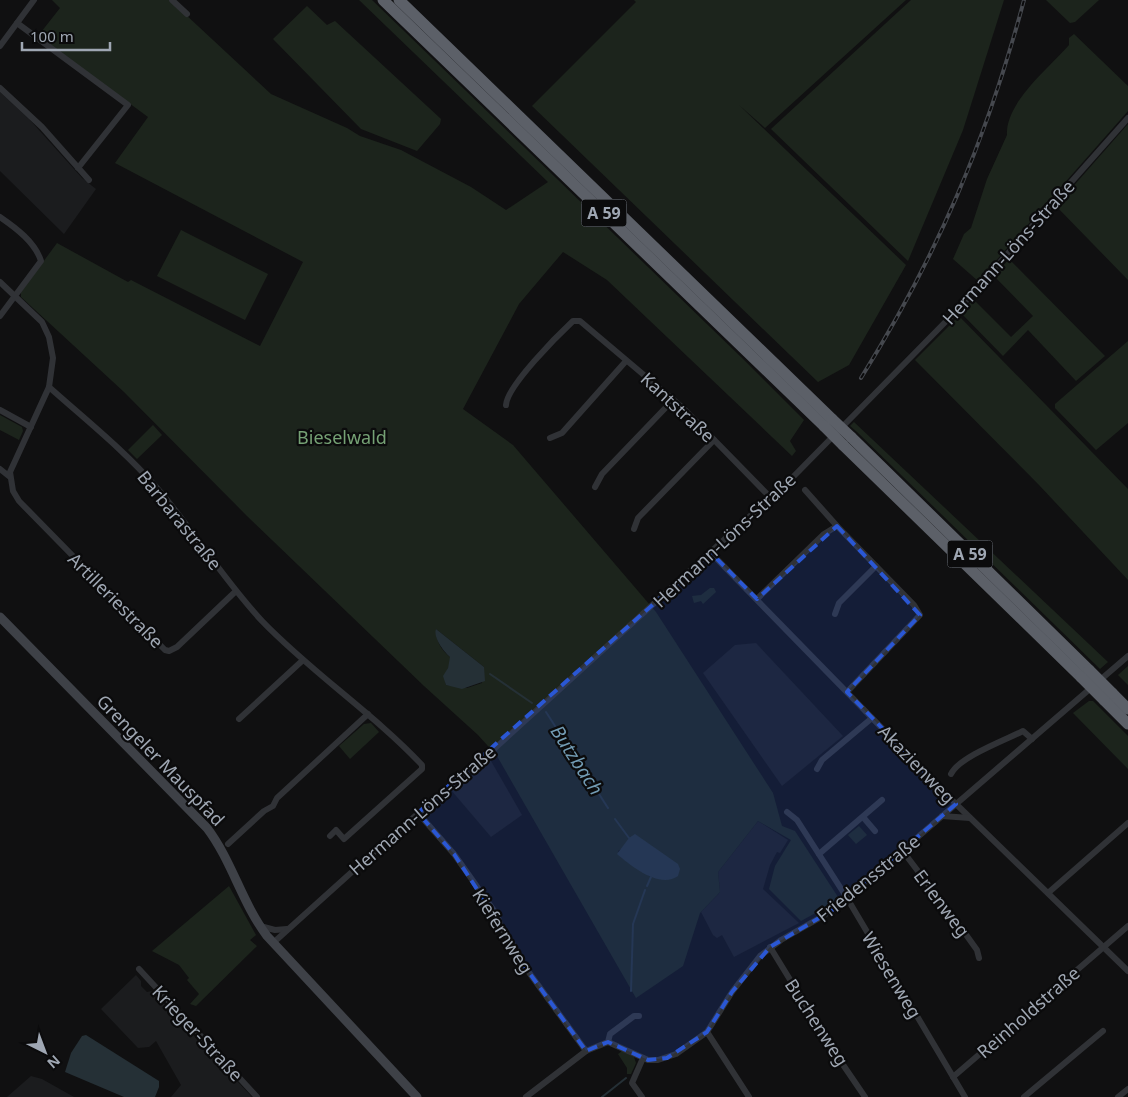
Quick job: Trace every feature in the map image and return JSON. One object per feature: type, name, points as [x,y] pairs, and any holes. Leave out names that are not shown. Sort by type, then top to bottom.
[{"type":"highway","name":"A 59","points":[[383,0],[847,441],[1085,673],[1108,697],[1128,724]]},
{"type":"highway","name":"A 59","points":[[399,0],[828,423]]},
{"type":"highway","name":"A 59","points":[[1108,697],[1128,709]]},
{"type":"main road","name":"Grengeler Mauspfad","points":[[0,617],[207,828],[221,848],[260,926],[273,943],[417,1097]]},
{"type":"street","points":[[0,46],[34,0]]},
{"type":"street","points":[[172,0],[187,14]]},
{"type":"street","points":[[17,24],[128,105],[78,168]]},
{"type":"street","points":[[0,88],[35,120],[89,180]]},
{"type":"street","name":"Hermann-Löns-Straße","points":[[273,943],[418,813],[494,749],[771,498],[964,304],[1128,118]]},
{"type":"street","points":[[0,217],[26,238],[39,255],[41,261],[0,316]]},
{"type":"street","points":[[0,282],[42,322],[49,337],[53,358],[49,387],[12,466],[10,477],[0,469]]},
{"type":"street","name":"Kantstraße","points":[[506,405],[508,396],[532,364],[573,321],[580,321],[673,400],[771,498]]},
{"type":"street","points":[[550,438],[562,433],[626,361]]},
{"type":"street","name":"Barbarastraße","points":[[49,387],[97,426],[150,480],[179,514],[236,590],[263,621],[303,660],[368,714],[422,765],[422,769],[344,839],[336,830],[330,836]]},
{"type":"street","points":[[595,487],[602,474],[673,400]]},
{"type":"street","points":[[0,410],[31,427]]},
{"type":"street","points":[[634,529],[638,518],[714,440]]},
{"type":"street","name":"Artilleriestraße","points":[[10,477],[13,491],[19,501],[165,650],[169,651],[176,647],[236,590]]},
{"type":"street","points":[[805,490],[837,526],[914,605],[920,615],[847,692]]},
{"type":"street","points":[[757,599],[824,534],[837,526]]},
{"type":"street","name":"Akazienweg","points":[[711,552],[956,804],[1128,971]]},
{"type":"street","points":[[835,614],[839,603],[876,566]]},
{"type":"street","name":"Friedensstraße","points":[[608,1042],[643,1058],[658,1060],[676,1054],[707,1032],[732,992],[770,948],[814,922],[847,898],[1128,656]]},
{"type":"street","points":[[240,719],[303,660]]},
{"type":"street","points":[[228,844],[264,811],[273,806],[277,798],[368,714]]},
{"type":"street","points":[[817,769],[822,760],[872,718]]},
{"type":"street","points":[[951,774],[954,769],[968,759],[1023,731],[1032,739]]},
{"type":"street","points":[[819,854],[882,800]]},
{"type":"street","name":"Wiesenweg","points":[[787,812],[797,820],[847,898],[965,1097]]},
{"type":"street","name":"Kiefernweg","points":[[418,813],[454,854],[490,903],[514,946],[516,956],[586,1051]]},
{"type":"street","points":[[942,816],[970,818]]},
{"type":"street","points":[[863,817],[874,831]]},
{"type":"street","points":[[1048,892],[1128,823]]},
{"type":"street","name":"Erlenweg","points":[[902,850],[968,936],[977,950],[979,958]]},
{"type":"street","points":[[260,926],[274,930],[288,929]]},
{"type":"street","name":"Reinholdstraße","points":[[953,1077],[1128,926]]},
{"type":"street","name":"Buchenweg","points":[[770,948],[835,1053],[865,1097]]},
{"type":"street","name":"Krieger-Straße","points":[[139,970],[257,1097]]},
{"type":"street","points":[[526,1097],[586,1051],[608,1042],[610,1034],[637,1016]]},
{"type":"street","points":[[1024,1097],[1102,1031]]},
{"type":"street","points":[[707,1032],[749,1097]]},
{"type":"street","points":[[642,1097],[632,1083],[643,1058]]},
{"type":"street","points":[[1118,1097],[1128,1089]]},
{"type":"highlighted area","points":[[837,526],[920,615],[847,692],[956,804],[831,911],[770,947],[732,992],[707,1032],[667,1058],[648,1060],[608,1042],[586,1051],[517,956],[514,946],[454,854],[418,813],[711,553],[757,599]]},
{"type":"shaded area","points":[[0,92],[29,119],[82,178],[96,189],[64,234],[0,171]]},
{"type":"shaded area","points":[[436,629],[484,667],[485,681],[462,689],[446,685],[443,676],[448,668],[450,657],[437,640]]},
{"type":"shaded area","points":[[756,643],[843,736],[782,786],[703,673],[735,645]]},
{"type":"shaded area","points":[[487,760],[491,761],[522,815],[491,837],[451,790]]},
{"type":"shaded area","points":[[758,821],[788,840],[780,853],[777,852],[770,865],[763,889],[799,923],[734,957],[722,935],[717,938],[713,935],[701,912],[720,892],[718,872]]},
{"type":"shaded area","points":[[635,834],[678,864],[680,869],[678,876],[663,880],[646,875],[617,854],[629,838]]},
{"type":"shaded area","points":[[136,975],[141,981],[141,986],[147,992],[152,991],[252,1097],[171,1097],[181,1085],[156,1041],[149,1047],[138,1048],[101,1009]]},
{"type":"shaded area","points":[[86,1035],[159,1081],[155,1097],[124,1097],[65,1072],[71,1053],[82,1036]]},
{"type":"shaded area","points":[[31,1076],[42,1079],[74,1097],[7,1097]]},
{"type":"green space","name":"Bieselwald","points":[[52,0],[170,0],[271,94],[347,128],[360,136],[401,150],[471,187],[506,210],[548,182],[359,0],[372,0],[804,420],[790,441],[796,451],[792,456],[607,280],[563,252],[519,304],[463,409],[513,445],[656,612],[773,793],[782,826],[795,831],[838,897],[830,905],[801,921],[769,889],[775,866],[791,840],[758,821],[718,872],[720,892],[700,913],[683,966],[636,998],[497,756],[478,735],[424,686],[247,516],[124,392],[21,297],[21,292],[57,243],[128,282],[131,280],[260,346],[303,262],[115,163],[148,117],[38,36],[60,8]],"holes":[[[436,629],[484,667],[482,683],[467,688],[446,685],[445,681],[450,657],[440,645]],[[629,838],[651,877],[622,858],[618,851],[625,847]]]},
{"type":"green space","points":[[634,0],[906,0],[765,128],[739,105],[906,265],[849,365],[818,382],[532,106],[636,2]]},
{"type":"green space","points":[[911,0],[1004,0],[963,130],[908,261],[771,129]]},
{"type":"green space","points":[[1046,0],[1099,0],[1075,22],[1070,23]]},
{"type":"green space","points":[[307,6],[327,25],[335,21],[441,119],[440,124],[417,151],[361,129],[273,39]]},
{"type":"green space","points":[[1074,34],[1128,86],[1128,111],[978,281],[953,259],[964,234],[971,228],[987,179],[1007,135],[1008,123],[1013,111],[1030,87],[1069,45],[1069,38]]},
{"type":"green space","points":[[1128,124],[1128,280],[1056,206]]},
{"type":"green space","points":[[181,230],[268,274],[245,320],[157,276]]},
{"type":"green space","points":[[1009,259],[1105,356],[1076,381],[1028,330],[1003,356],[961,313],[973,299],[1011,337],[1033,316],[994,276]]},
{"type":"green space","points":[[959,316],[1128,489],[1128,580],[1039,485],[915,360]]},
{"type":"green space","points":[[1128,341],[1128,423],[1096,450],[1055,408],[1055,404]]},
{"type":"green space","points":[[0,415],[22,427],[23,431],[19,440],[0,430]]},
{"type":"green space","points":[[854,422],[1108,662],[1100,669],[850,426]]},
{"type":"green space","points":[[153,425],[162,435],[137,459],[128,450]]},
{"type":"green space","points":[[710,588],[714,588],[716,592],[703,604],[701,601],[694,603],[692,596],[701,595]]},
{"type":"green space","points":[[1128,666],[1128,685],[1118,675]]},
{"type":"green space","points":[[1089,701],[1093,701],[1128,736],[1128,769],[1073,713]]},
{"type":"green space","points":[[371,723],[379,732],[350,759],[339,746],[364,724]]},
{"type":"green space","points":[[859,826],[867,835],[856,844],[848,835]]},
{"type":"green space","points":[[229,886],[256,935],[250,940],[257,946],[196,1006],[190,1004],[199,994],[187,980],[189,978],[179,965],[152,951]]},
{"type":"green space","points":[[622,1051],[634,1057],[636,1063],[631,1074],[627,1074],[627,1068],[618,1054]]},
{"type":"waterway","name":"Butzbach","points":[[490,674],[532,703]]},
{"type":"waterway","name":"Butzbach","points":[[546,712],[608,808]]},
{"type":"waterway","name":"Butzbach","points":[[615,819],[629,838]]},
{"type":"waterway","name":"Butzbach","points":[[647,886],[651,877]]},
{"type":"waterway","name":"Butzbach","points":[[631,991],[633,924],[645,890]]},
{"type":"waterway","name":"Butzbach","points":[[602,1097],[626,1078]]},
{"type":"railway","points":[[861,378],[913,287],[957,195],[994,101],[1024,0]]}]
